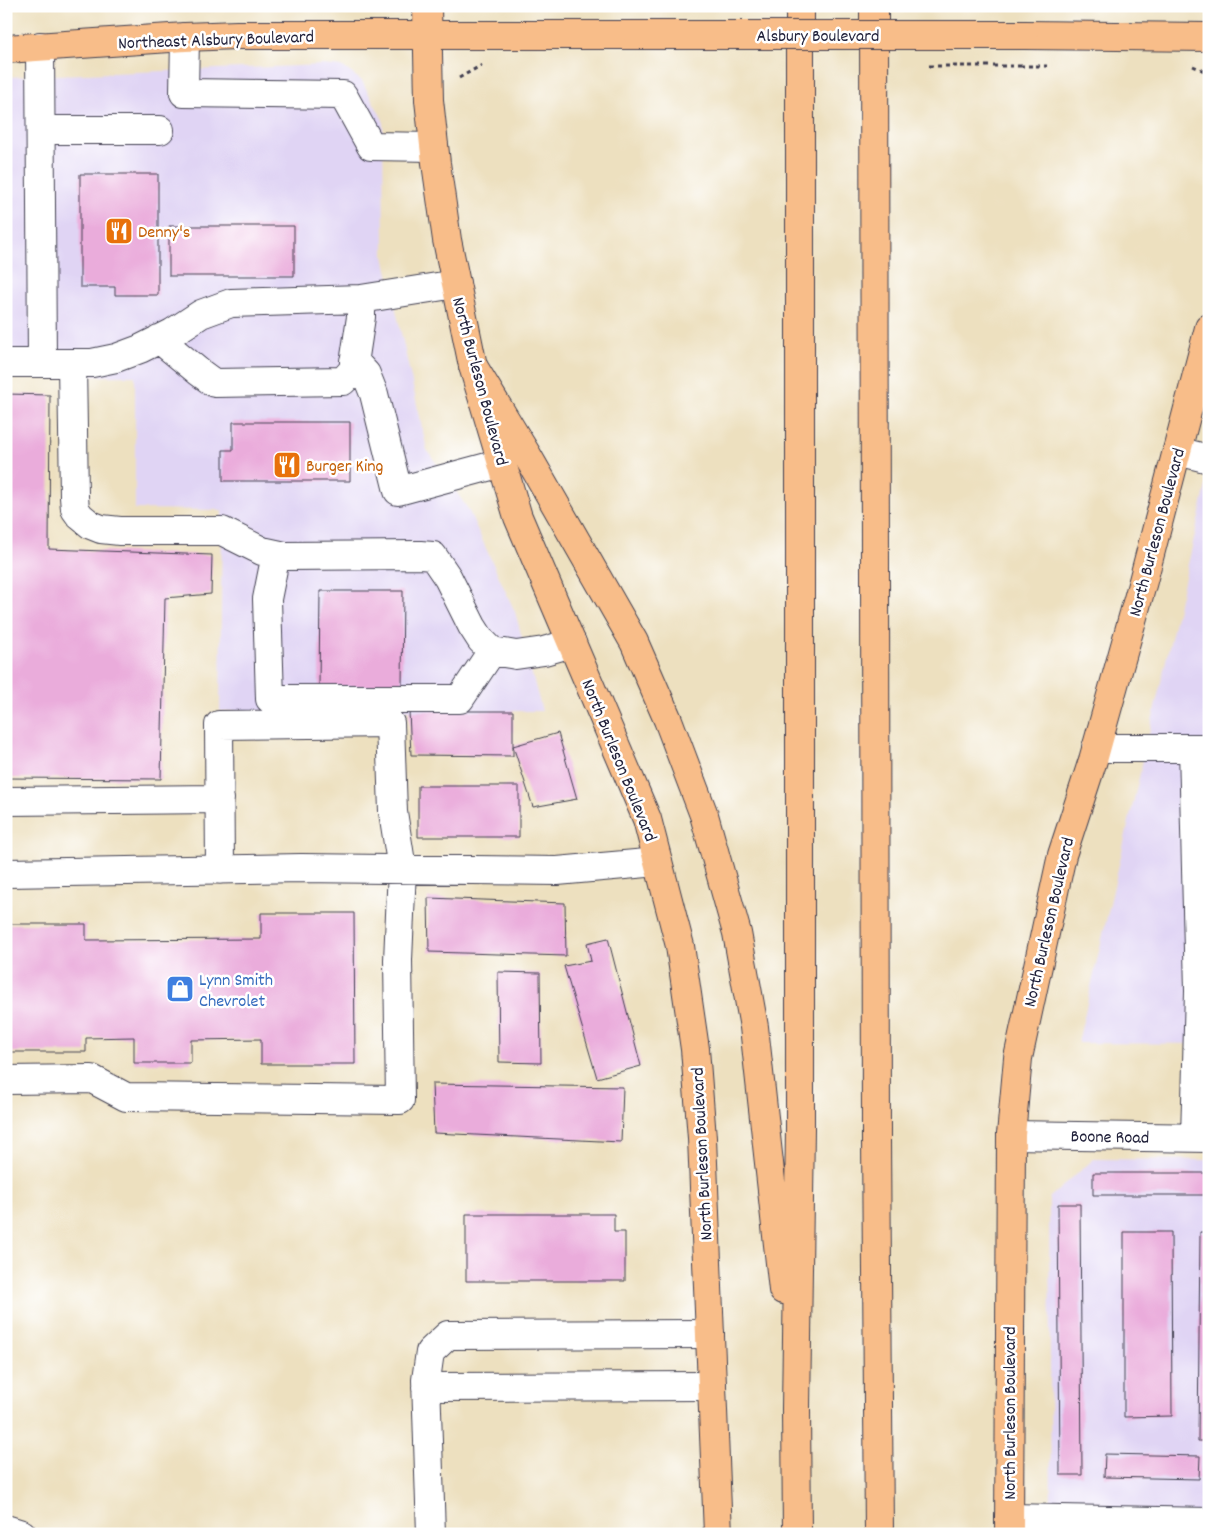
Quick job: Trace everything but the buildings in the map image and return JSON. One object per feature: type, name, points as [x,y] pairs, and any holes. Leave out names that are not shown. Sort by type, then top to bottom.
[{"type":"main road","name":"North Burleson Boulevard","points":[[427,6],[429,100],[434,147],[447,240],[473,366],[518,517],[647,819],[680,946],[695,1049],[702,1138],[718,1534]]},
{"type":"main road","points":[[797,1534],[796,1408],[800,1129],[800,6]]},
{"type":"main road","points":[[874,6],[876,1139],[879,1534]]},
{"type":"main road","name":"Alsbury Boulevard","points":[[427,35],[1024,35],[1209,37]]},
{"type":"main road","name":"Northeast Alsbury Boulevard","points":[[6,49],[185,37],[427,35]]},
{"type":"main road","name":"North Burleson Boulevard","points":[[1008,1526],[1010,1135],[1018,1058],[1062,855],[1096,748],[1143,581],[1209,328]]},
{"type":"main road","points":[[473,366],[527,455],[634,642],[668,720],[704,815],[737,933],[754,1026],[796,1408]]},
{"type":"street","points":[[185,37],[184,94],[342,95],[371,146],[434,147]]},
{"type":"street","points":[[40,46],[42,363]]},
{"type":"street","points":[[41,130],[160,130]]},
{"type":"street","points":[[6,363],[92,363],[116,358],[140,349],[201,314],[231,303],[388,296],[456,284]]},
{"type":"street","points":[[159,339],[214,383],[343,381],[353,370],[361,317],[361,298]]},
{"type":"street","points":[[354,361],[366,374],[374,394],[398,491],[502,463]]},
{"type":"street","points":[[72,363],[75,509],[91,525],[102,529],[120,531],[222,531],[262,551],[285,556],[433,556],[448,578],[472,626],[481,640],[492,651],[516,655],[544,651],[572,643]]},
{"type":"street","points":[[1177,451],[1209,459]]},
{"type":"street","points":[[276,554],[267,599],[270,699],[460,699],[492,651]]},
{"type":"street","points":[[6,1080],[92,1079],[126,1097],[400,1100],[398,960],[402,869],[393,812],[390,723],[219,726],[220,870]]},
{"type":"street","points":[[1096,748],[1201,748],[1204,991],[1202,1138]]},
{"type":"street","points":[[6,801],[220,799]]},
{"type":"street","points":[[6,873],[402,869],[557,871],[658,862]]},
{"type":"street","name":"Boone Road","points":[[1010,1135],[1202,1138]]},
{"type":"street","points":[[431,1534],[426,1387],[430,1352],[448,1335],[710,1334]]},
{"type":"street","points":[[426,1387],[712,1386]]},
{"type":"street","points":[[1008,1526],[1209,1522]]},
{"type":"street","points":[[6,1529],[22,1534]]},
{"type":"path","points":[[460,78],[480,65],[489,65]]},
{"type":"shaded area","points":[[324,65],[343,67],[362,81],[383,120],[384,256],[427,450],[468,509],[515,612],[542,711],[220,711],[222,510],[135,509],[135,376],[6,377],[6,77]]},
{"type":"shaded area","points":[[1209,473],[1209,1044],[1078,1043]]},
{"type":"shaded area","points":[[1094,1159],[1209,1160],[1209,1534],[1051,1534],[1049,1198]]},
{"type":"place","name":"Denny's","points":[[119,231]]},
{"type":"place","name":"Burger King","points":[[287,465]]},
{"type":"place","name":"Lynn Smith Chevrolet","points":[[180,989]]}]
